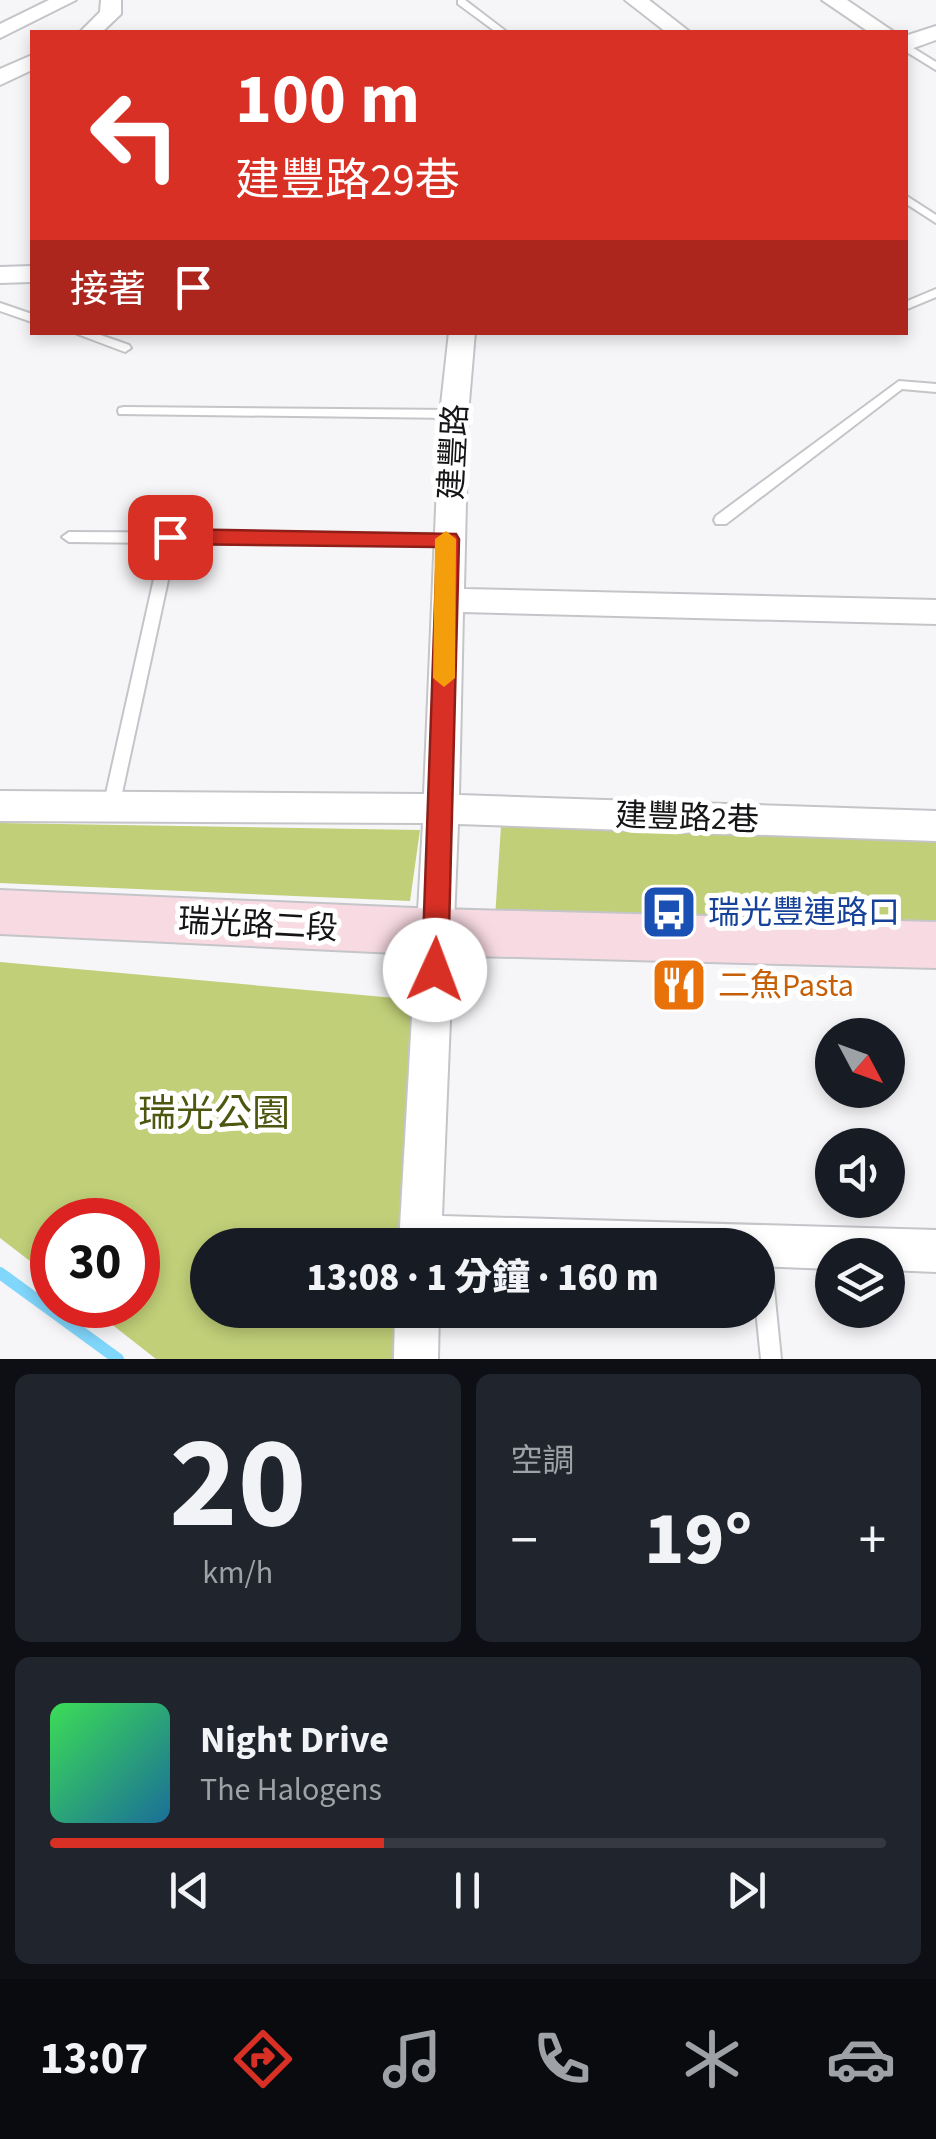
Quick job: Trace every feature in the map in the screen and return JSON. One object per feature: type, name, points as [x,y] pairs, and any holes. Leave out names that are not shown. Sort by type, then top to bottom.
[{"type":"street","points":[[0,32],[66,0]]},
{"type":"street","points":[[92,30],[110,14],[111,0]]},
{"type":"street","points":[[635,0],[676,30]]},
{"type":"street","points":[[832,0],[881,30]]},
{"type":"street","points":[[908,44],[936,32]]},
{"type":"street","points":[[0,78],[30,63]]},
{"type":"street","points":[[0,276],[30,274]]},
{"type":"street","name":"建豐路","points":[[421,1228],[437,932],[448,539],[462,335]]},
{"type":"street","points":[[448,600],[936,612]]},
{"type":"street","name":"建豐路2巷","points":[[0,806],[438,809],[936,826]]},
{"type":"street","name":"瑞光路二段","points":[[0,912],[437,932],[936,944]]},
{"type":"street","points":[[775,1246],[936,1251]]},
{"type":"street","points":[[416,1359],[417,1328]]},
{"type":"lane","points":[[462,2],[499,30]]},
{"type":"lane","points":[[908,47],[936,67]]},
{"type":"lane","points":[[908,200],[936,220]]},
{"type":"lane","points":[[908,305],[936,293]]},
{"type":"lane","points":[[0,307],[30,317]]},
{"type":"lane","points":[[87,335],[125,348]]},
{"type":"lane","points":[[721,520],[899,385],[936,388]]},
{"type":"lane","points":[[124,411],[454,414]]},
{"type":"lane","points":[[69,537],[448,539]]},
{"type":"lane","points":[[110,807],[170,537]]},
{"type":"lane","points":[[766,1328],[770,1359]]},
{"type":"green space","points":[[0,823],[420,830],[410,901],[0,883]]},
{"type":"green space","points":[[501,826],[936,840],[936,927],[495,918]]},
{"type":"green space","name":"瑞光公園","points":[[0,962],[417,1000],[419,1228],[190,1228],[190,1328],[419,1328],[419,1359],[156,1359],[116,1328],[160,1328],[160,1198],[30,1198],[30,1261],[0,1238]]},
{"type":"waterway","points":[[0,1273],[118,1359]]},
{"type":"slow traffic","points":[[444,678],[446,539]]},
{"type":"place","name":"瑞光豐連路口","points":[[669,912]]},
{"type":"place","name":"二魚Pasta","points":[[679,985]]},
{"type":"route","points":[[170,537],[448,539],[435,970]]}]
